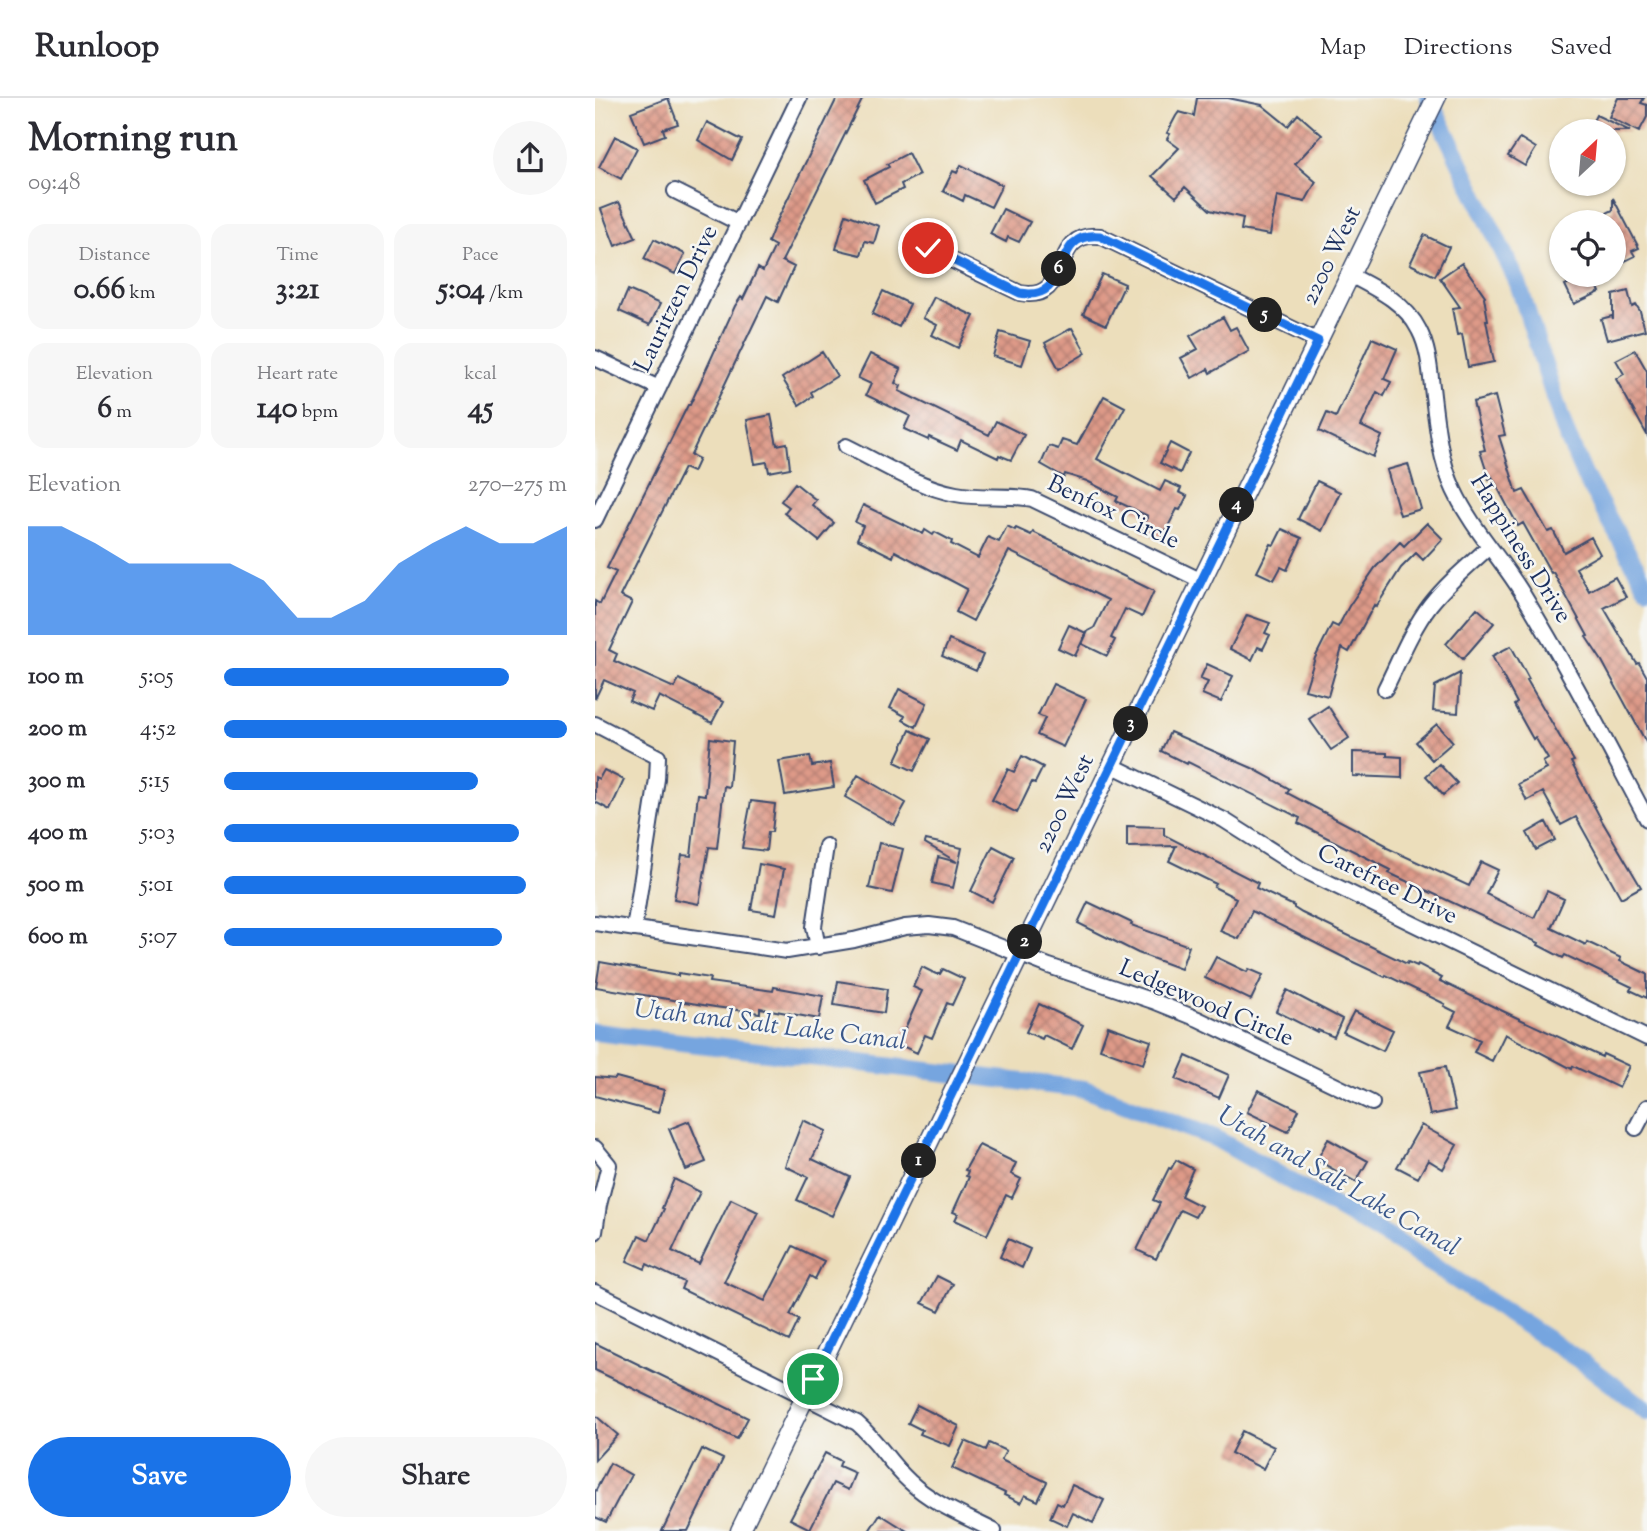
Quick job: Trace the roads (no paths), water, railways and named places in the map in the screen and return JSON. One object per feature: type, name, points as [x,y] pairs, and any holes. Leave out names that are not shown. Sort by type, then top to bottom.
[{"type":"street","name":"Lauritzen Drive","points":[[595,520],[799,98]]},
{"type":"street","name":"2200 West","points":[[740,1531],[1432,106]]},
{"type":"street","points":[[675,191],[739,223]]},
{"type":"street","points":[[928,248],[1020,293],[1033,296],[1045,292],[1052,283],[1076,240],[1088,234],[1100,236],[1318,341]]},
{"type":"street","name":"Happiness Drive","points":[[1350,275],[1396,301],[1411,315],[1421,332],[1445,466],[1462,508],[1513,578],[1543,627],[1647,819]]},
{"type":"street","points":[[595,358],[659,388]]},
{"type":"street","name":"Benfox Circle","points":[[846,446],[952,494],[1032,499],[1200,580]]},
{"type":"street","points":[[1385,689],[1415,627],[1430,606],[1447,585],[1489,547]]},
{"type":"street","points":[[595,724],[658,757],[634,929]]},
{"type":"street","name":"Carefree Drive","points":[[1111,765],[1217,816],[1301,869],[1647,1038]]},
{"type":"street","points":[[818,947],[814,927],[825,846]]},
{"type":"street","name":"Ledgewood Circle","points":[[595,923],[787,951],[818,947],[905,927],[929,925],[953,928],[1198,1019],[1372,1103]]},
{"type":"street","points":[[1636,1128],[1647,1107]]},
{"type":"street","points":[[595,1148],[609,1166],[595,1231]]},
{"type":"street","points":[[595,1292],[857,1423],[873,1436],[906,1479],[922,1492],[994,1531]]},
{"type":"waterway","name":"Utah and Salt Lake Canal","points":[[1429,98],[1518,283],[1564,428],[1584,475],[1647,587]]},
{"type":"waterway","name":"Utah and Salt Lake Canal","points":[[595,1032],[1084,1089],[1215,1138],[1399,1243],[1587,1365],[1647,1411]]}]
